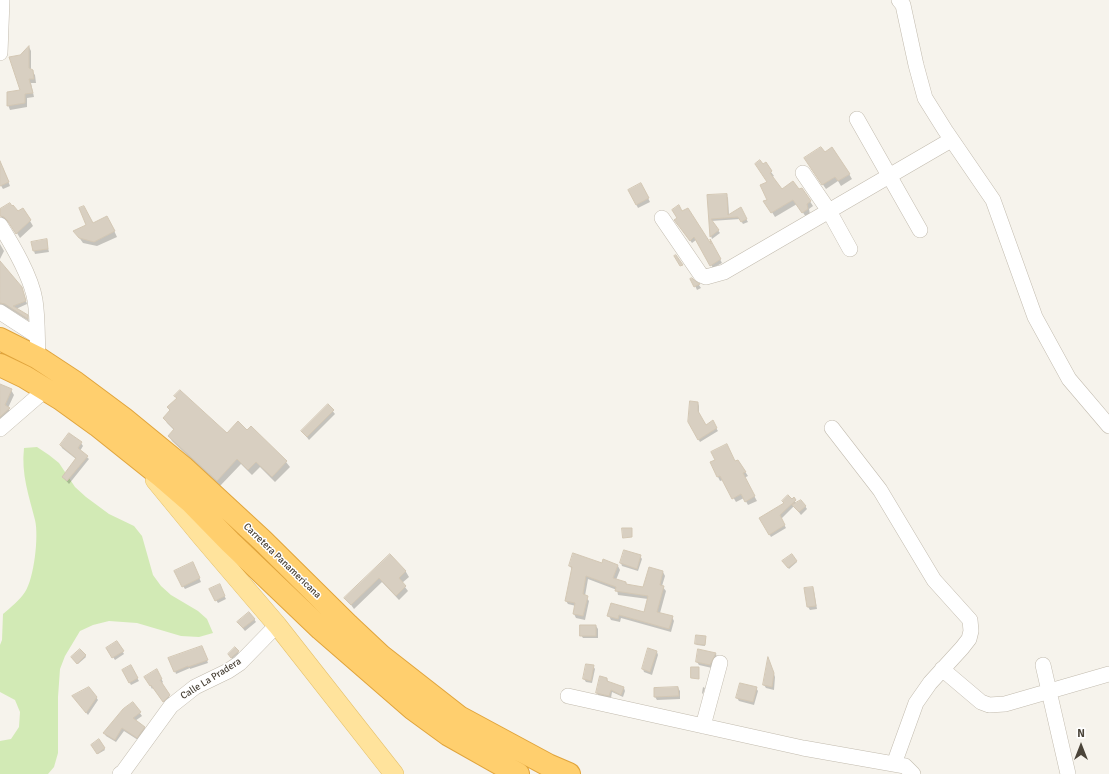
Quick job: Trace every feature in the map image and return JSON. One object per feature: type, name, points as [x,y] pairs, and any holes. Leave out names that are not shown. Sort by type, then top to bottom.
[{"type":"highway","name":"Carretera Panamericana","points":[[0,339],[38,358],[76,383],[123,418],[184,468],[262,540],[381,656],[459,717],[540,761],[569,774]]},
{"type":"highway","points":[[0,364],[25,377],[97,424],[136,455],[192,503],[230,542],[321,629],[412,708],[449,735],[518,774]]},
{"type":"main road","points":[[136,455],[201,536],[277,625],[394,774]]},
{"type":"street","points":[[899,0],[903,5],[925,98],[951,140],[993,200],[1035,317],[1069,379],[1109,426]]},
{"type":"street","points":[[0,54],[1,7]]},
{"type":"street","points":[[857,119],[920,230]]},
{"type":"street","points":[[662,218],[701,275],[706,277],[724,272],[951,140]]},
{"type":"street","points":[[803,173],[829,211],[850,249]]},
{"type":"street","points":[[0,225],[18,258],[32,289],[35,300],[38,358]]},
{"type":"street","points":[[0,312],[37,336]]},
{"type":"street","points":[[0,429],[45,390]]},
{"type":"street","points":[[832,428],[880,490],[934,580],[970,620],[970,638],[930,683],[916,703],[894,764]]},
{"type":"street","name":"Calle La Pradera","points":[[120,774],[171,706],[195,687],[228,671],[240,663],[277,625]]},
{"type":"street","points":[[703,726],[720,663]]},
{"type":"street","points":[[1043,665],[1068,774]]},
{"type":"street","points":[[942,669],[982,702],[988,705],[1005,704],[1109,674]]},
{"type":"street","points":[[568,696],[803,748],[905,766],[913,774]]},
{"type":"green space","points":[[37,447],[59,463],[75,487],[86,497],[109,514],[134,526],[142,536],[153,575],[161,586],[171,595],[198,611],[207,619],[213,633],[199,637],[181,636],[137,623],[109,621],[93,625],[80,631],[65,656],[60,669],[58,697],[58,753],[54,767],[48,774],[0,774],[0,741],[11,739],[19,727],[20,712],[15,700],[0,692],[0,645],[2,640],[3,614],[18,601],[25,592],[31,578],[35,557],[36,527],[26,485],[23,458],[24,448]]},
{"type":"building","points":[[29,46],[29,68],[33,70],[34,79],[29,79],[33,93],[25,94],[25,103],[7,106],[7,92],[20,90],[9,57],[20,55]]},
{"type":"building","points":[[821,147],[825,152],[832,147],[850,174],[838,181],[835,177],[822,185],[804,158]]},
{"type":"building","points":[[760,160],[763,164],[766,162],[772,171],[770,173],[782,189],[793,181],[799,189],[802,188],[811,201],[807,204],[808,209],[802,213],[793,200],[771,213],[763,201],[767,200],[760,185],[767,182],[755,164]]},
{"type":"building","points":[[0,161],[9,182],[0,186]]},
{"type":"building","points":[[641,183],[649,198],[636,205],[628,190]]},
{"type":"building","points":[[727,194],[728,215],[741,207],[747,219],[741,222],[738,217],[711,219],[719,230],[710,237],[707,195]]},
{"type":"building","points":[[10,203],[18,211],[23,208],[31,220],[16,234],[7,220],[0,216],[0,209]]},
{"type":"building","points":[[679,205],[682,211],[688,208],[711,244],[710,239],[721,259],[710,266],[694,237],[690,241],[674,220],[677,218],[672,210]]},
{"type":"building","points":[[84,206],[93,223],[107,216],[115,231],[94,242],[79,238],[73,231],[86,225],[79,208]]},
{"type":"building","points":[[47,239],[48,249],[33,251],[31,242]]},
{"type":"building","points":[[676,255],[683,265],[680,266],[674,256]]},
{"type":"building","points":[[0,261],[22,287],[26,301],[13,306],[28,315],[28,319],[5,304],[0,303]]},
{"type":"building","points":[[692,278],[700,284],[694,287],[690,279]]},
{"type":"building","points":[[0,384],[12,389],[5,405],[10,408],[0,417]]},
{"type":"building","points":[[180,390],[227,433],[238,421],[247,430],[251,426],[287,461],[272,477],[256,462],[248,470],[237,459],[217,481],[168,436],[174,429],[163,418],[170,410],[167,407],[177,398],[174,396]]},
{"type":"building","points":[[690,401],[698,402],[698,411],[706,425],[713,420],[717,428],[698,440],[688,422]]},
{"type":"building","points":[[328,404],[334,410],[307,437],[301,431]]},
{"type":"building","points":[[69,433],[82,442],[78,448],[88,456],[67,481],[62,477],[76,458],[60,445]]},
{"type":"building","points":[[727,444],[735,461],[738,460],[746,472],[743,473],[755,496],[745,502],[741,494],[732,499],[720,476],[717,477],[710,462],[715,460],[711,452]]},
{"type":"building","points":[[788,495],[792,499],[794,497],[796,500],[780,515],[785,525],[769,535],[759,518],[784,503],[782,501]]},
{"type":"building","points":[[801,500],[806,506],[799,512],[792,505]]},
{"type":"building","points":[[622,528],[632,528],[632,537],[623,538]]},
{"type":"building","points":[[624,550],[641,555],[637,569],[620,563]]},
{"type":"building","points":[[573,553],[602,563],[603,559],[618,565],[613,578],[626,582],[626,584],[643,587],[649,567],[663,571],[660,585],[664,586],[657,612],[673,616],[669,629],[619,615],[618,619],[607,616],[611,603],[644,612],[648,596],[615,591],[616,587],[586,576],[583,594],[588,596],[583,616],[573,614],[575,603],[565,601],[572,567],[569,566]]},
{"type":"building","points":[[390,554],[406,571],[399,578],[406,586],[396,596],[379,578],[351,605],[344,598]]},
{"type":"building","points":[[792,554],[797,561],[788,568],[782,561]]},
{"type":"building","points":[[193,562],[200,578],[182,587],[174,571]]},
{"type":"building","points":[[220,584],[225,596],[215,601],[209,589]]},
{"type":"building","points":[[813,587],[816,606],[807,607],[804,588]]},
{"type":"building","points":[[249,612],[255,619],[243,628],[237,622]]},
{"type":"building","points":[[580,625],[596,625],[596,636],[580,636]]},
{"type":"building","points":[[696,635],[706,636],[705,645],[695,644]]},
{"type":"building","points":[[117,641],[124,651],[112,658],[106,648]]},
{"type":"building","points":[[202,646],[208,660],[174,672],[168,658]]},
{"type":"building","points":[[235,647],[239,651],[231,658],[228,654]]},
{"type":"building","points":[[648,648],[657,651],[650,672],[642,669]]},
{"type":"building","points":[[80,649],[86,655],[77,664],[71,657]]},
{"type":"building","points":[[698,649],[716,653],[710,665],[696,662]]},
{"type":"building","points":[[768,657],[774,673],[772,687],[763,685]]},
{"type":"building","points":[[586,664],[594,665],[591,681],[583,679]]},
{"type":"building","points":[[131,665],[138,678],[129,683],[122,670]]},
{"type":"building","points":[[691,667],[699,667],[699,679],[691,678]]},
{"type":"building","points":[[157,669],[162,679],[160,680],[170,695],[163,702],[144,677]]},
{"type":"building","points":[[600,676],[607,678],[607,681],[624,687],[621,695],[611,690],[609,696],[596,693]]},
{"type":"building","points":[[740,683],[757,687],[753,702],[736,698]]},
{"type":"building","points":[[89,687],[97,697],[86,713],[72,696]]},
{"type":"building","points":[[678,687],[679,696],[654,697],[654,688]]},
{"type":"building","points":[[133,702],[141,712],[133,718],[145,727],[137,738],[122,728],[115,740],[103,733],[123,709]]},
{"type":"building","points":[[99,739],[105,748],[97,754],[91,745]]}]
